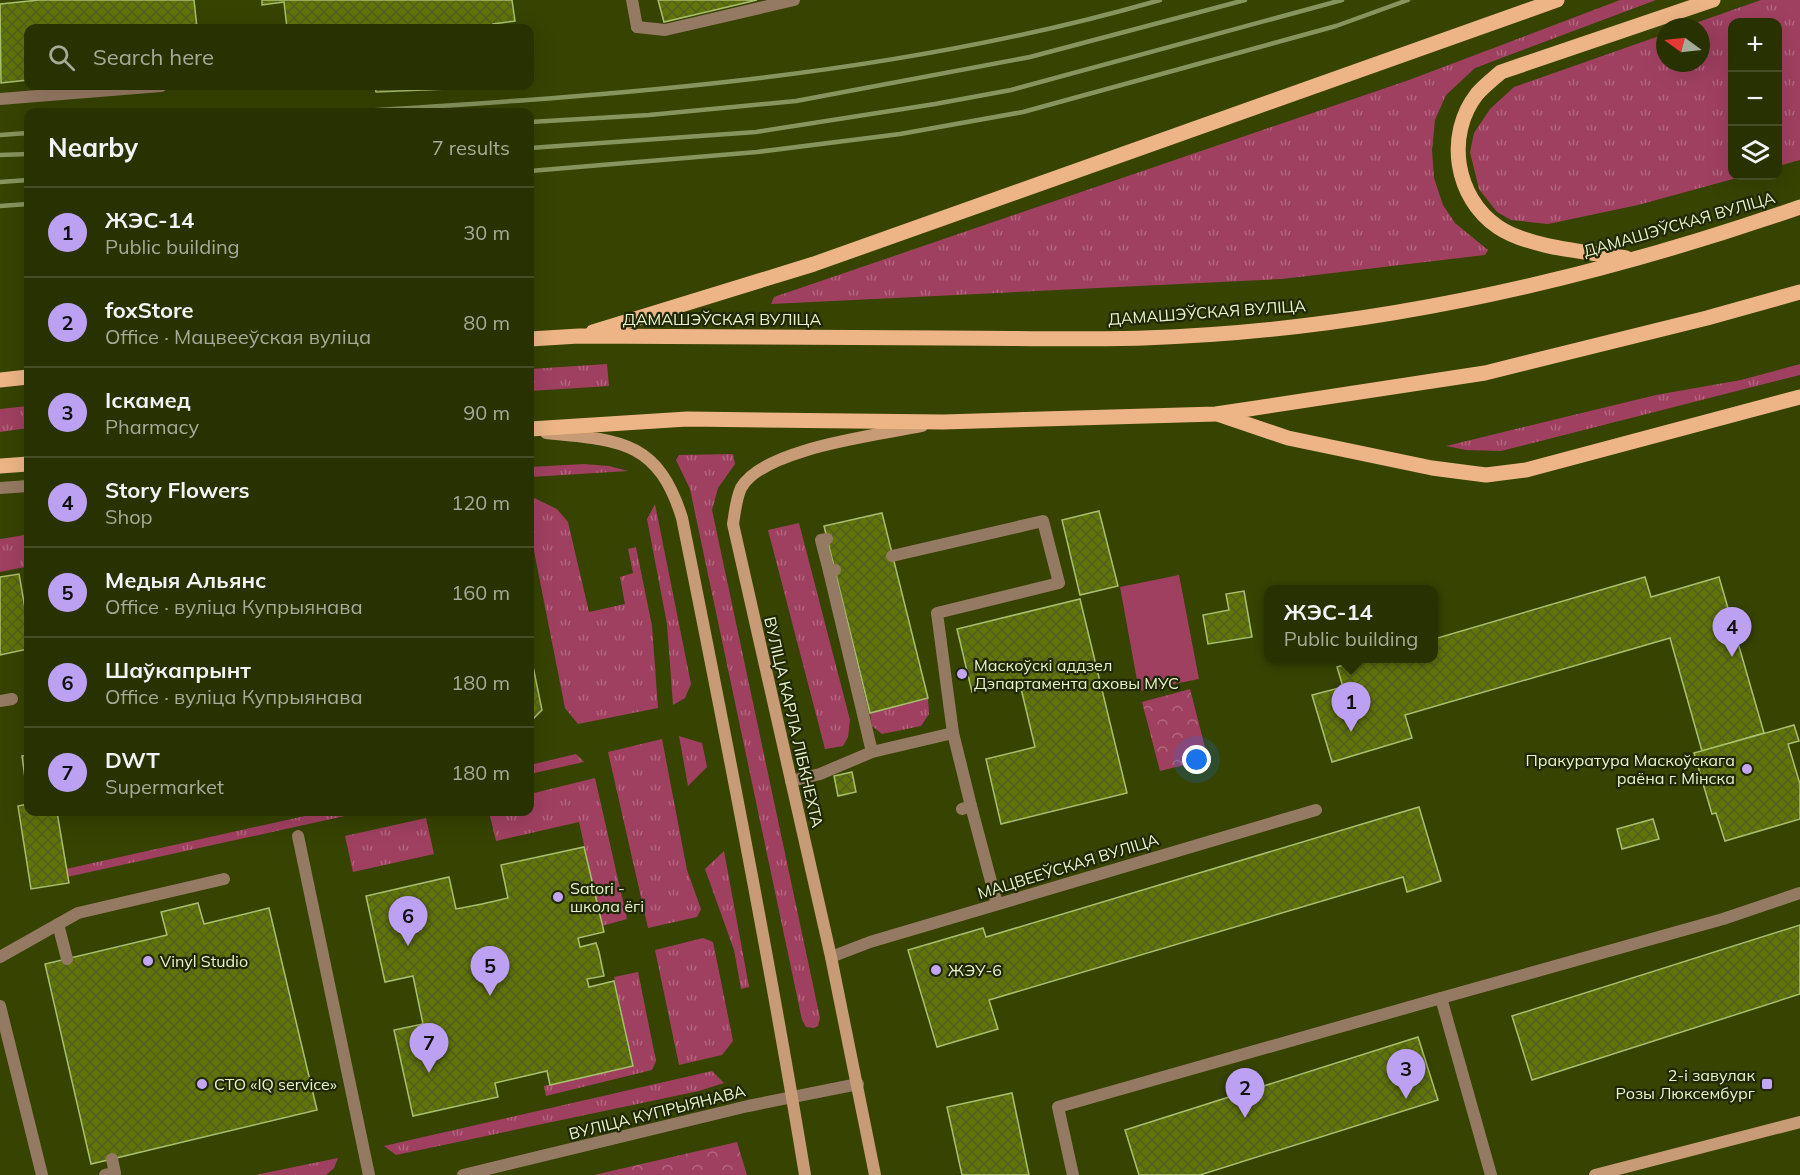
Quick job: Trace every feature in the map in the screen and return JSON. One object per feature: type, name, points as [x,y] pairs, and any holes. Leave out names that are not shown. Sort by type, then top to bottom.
[{"type":"main road","points":[[579,336],[814,264],[1557,0]]},
{"type":"main road","points":[[1632,259],[1526,239],[1498,227],[1473,204],[1461,173],[1457,145],[1461,123],[1477,94],[1501,72],[1713,0]]},
{"type":"main road","name":"ДАМАШЭЎСКАЯ ВУЛІЦА","points":[[534,339],[579,336],[1145,338],[1280,327],[1445,305],[1720,235],[1800,207]]},
{"type":"main road","points":[[534,430],[687,419],[943,422],[1216,414],[1485,373],[1707,318],[1800,292]]},
{"type":"main road","points":[[0,381],[24,378]]},
{"type":"main road","points":[[1216,414],[1288,438],[1432,468],[1486,475],[1526,470],[1800,397]]},
{"type":"main road","name":"ВУЛІЦА КАРЛА ЛІБКНЕХТА","points":[[875,1175],[831,957],[732,524],[742,486],[773,462],[809,448],[943,422]]},
{"type":"main road","points":[[534,431],[610,442],[633,450],[650,458],[661,469],[674,490],[682,518],[733,769],[776,998],[805,1175]]},
{"type":"main road","points":[[0,466],[24,464]]},
{"type":"main road","points":[[1594,1175],[1800,1122]]},
{"type":"street","points":[[632,0],[637,27],[665,30],[794,0]]},
{"type":"street","points":[[0,99],[111,90]]},
{"type":"street","points":[[0,488],[24,486]]},
{"type":"street","points":[[892,556],[1043,521],[1059,583],[937,613],[953,733],[967,807],[998,904]]},
{"type":"street","points":[[827,539],[821,540],[828,554],[840,603],[872,752]]},
{"type":"street","points":[[791,781],[820,774],[872,752],[953,733]]},
{"type":"street","name":"МАЦВЕЕЎСКАЯ ВУЛІЦА","points":[[831,957],[870,942],[1316,810]]},
{"type":"street","points":[[298,836],[369,1175]]},
{"type":"street","points":[[0,957],[78,913],[224,879]]},
{"type":"street","points":[[1073,1175],[1058,1107],[1723,919],[1800,893]]},
{"type":"street","points":[[58,924],[67,959]]},
{"type":"street","points":[[1441,998],[1491,1175]]},
{"type":"street","points":[[0,1006],[42,1175]]},
{"type":"street","name":"ВУЛІЦА КУПРЫЯНАВА","points":[[464,1175],[792,1096],[858,1084]]},
{"type":"street","points":[[105,1175],[115,1173],[112,1159]]},
{"type":"green space","points":[[1620,0],[1656,0],[1475,68],[1446,95],[1435,120],[1432,150],[1434,178],[1443,205],[1455,223],[1488,250],[1485,255],[1282,279],[771,304],[774,297],[1409,80]]},
{"type":"green space","points":[[1761,0],[1800,0],[1800,160],[1782,165],[1782,18],[1728,18],[1729,180],[1638,205],[1548,224],[1511,220],[1497,212],[1479,189],[1470,152],[1474,133],[1490,109],[1514,87],[1656,37],[1656,72],[1710,72],[1710,18]]},
{"type":"green space","points":[[607,364],[609,386],[534,391],[534,369]]},
{"type":"green space","points":[[1800,364],[1800,375],[1501,451],[1466,450],[1446,446],[1656,395],[1741,380]]},
{"type":"green space","points":[[24,406],[24,429],[0,432],[0,409]]},
{"type":"green space","points":[[733,454],[735,464],[718,488],[712,510],[820,1018],[818,1026],[814,1028],[806,1027],[802,1020],[690,489],[676,460],[679,455]]},
{"type":"green space","points":[[584,464],[609,466],[628,471],[534,477],[534,467]]},
{"type":"green space","points":[[534,498],[557,509],[568,522],[589,612],[625,604],[620,577],[633,573],[628,549],[636,547],[652,626],[658,708],[578,724],[565,708],[534,551]]},
{"type":"green space","points":[[655,504],[691,684],[685,698],[673,705],[667,624],[647,519]]},
{"type":"green space","points":[[799,523],[850,720],[848,737],[843,746],[825,749],[768,530]]},
{"type":"green space","points":[[24,535],[24,567],[0,572],[0,539]]},
{"type":"green space","points":[[1179,575],[1199,679],[1139,691],[1120,587]]},
{"type":"green space","points":[[1190,689],[1208,759],[1160,771],[1142,702]]},
{"type":"green space","points":[[928,698],[929,714],[921,726],[882,734],[872,726],[870,713]]},
{"type":"green space","points":[[679,736],[702,743],[707,767],[688,786]]},
{"type":"green space","points":[[662,739],[687,870],[701,909],[697,917],[648,928],[608,752]]},
{"type":"green space","points":[[576,754],[584,762],[534,773],[534,764]]},
{"type":"green space","points":[[595,778],[627,919],[602,926],[579,822],[496,841],[490,816],[534,816],[534,793]]},
{"type":"green space","points":[[305,816],[345,816],[67,877],[66,869]]},
{"type":"green space","points":[[426,818],[434,854],[353,872],[345,836]]},
{"type":"green space","points":[[724,851],[749,987],[741,989],[734,950],[705,869]]},
{"type":"green space","points":[[703,938],[713,942],[733,1041],[722,1055],[679,1065],[655,950]]},
{"type":"green space","points":[[638,972],[656,1061],[652,1070],[546,1096],[544,1086],[633,1066],[614,977]]},
{"type":"green space","points":[[712,1071],[724,1083],[699,1091],[396,1155],[384,1146]]},
{"type":"green space","points":[[737,1142],[747,1175],[594,1175]]},
{"type":"green space","points":[[338,1158],[334,1168],[326,1175],[255,1175]]},
{"type":"building","points":[[39,0],[194,0],[197,24],[24,24],[24,80],[1,83],[0,4]]},
{"type":"building","points":[[262,0],[512,0],[515,21],[493,24],[287,24],[284,2],[262,5]]},
{"type":"building","points":[[658,0],[757,0],[664,22]]},
{"type":"building","points":[[376,90],[424,90],[376,92]]},
{"type":"building","points":[[1099,511],[1118,586],[1080,595],[1062,520]]},
{"type":"building","points":[[882,513],[928,698],[870,713],[824,526]]},
{"type":"building","points":[[19,574],[24,602],[24,650],[0,655],[0,577]]},
{"type":"building","points":[[1645,577],[1651,597],[1719,577],[1764,733],[1702,751],[1670,638],[1405,715],[1412,738],[1332,762],[1312,695],[1343,687],[1337,667],[1350,663],[1438,663],[1438,638]]},
{"type":"building","points":[[1244,591],[1252,637],[1208,644],[1203,615],[1229,610],[1226,594]]},
{"type":"building","points":[[1080,599],[1127,793],[1001,824],[986,759],[1035,747],[1019,680],[972,692],[957,629]]},
{"type":"building","points":[[534,671],[542,710],[534,718]]},
{"type":"building","name":"Пракуратура Маскоўскага раёна г. Мінска","points":[[1794,725],[1799,741],[1788,744],[1800,784],[1800,819],[1725,841],[1716,813],[1712,814],[1694,753]]},
{"type":"building","points":[[852,772],[856,792],[838,796],[834,776]]},
{"type":"building","points":[[24,805],[24,816],[58,816],[69,883],[31,889],[18,806]]},
{"type":"building","points":[[1419,807],[1441,881],[1407,892],[1403,877],[989,1000],[998,1029],[937,1047],[908,950],[983,928],[986,937]]},
{"type":"building","points":[[1653,819],[1659,839],[1622,849],[1617,829]]},
{"type":"building","points":[[584,847],[604,932],[578,938],[580,947],[596,943],[599,952],[604,976],[587,979],[589,987],[614,981],[633,1066],[550,1085],[547,1071],[495,1083],[498,1097],[413,1116],[394,1030],[423,1024],[413,976],[385,982],[366,896],[449,877],[456,909],[482,904],[508,898],[501,865]]},
{"type":"building","points":[[198,903],[204,924],[269,908],[317,1110],[91,1164],[45,964],[167,935],[161,912]]},
{"type":"building","points":[[1800,925],[1800,994],[1532,1080],[1512,1016]]},
{"type":"building","points":[[1418,1037],[1438,1100],[1200,1175],[1139,1175],[1125,1130]]},
{"type":"building","points":[[1012,1093],[1029,1175],[962,1175],[947,1107]]},
{"type":"railway","points":[[405,108],[654,89],[858,65],[959,48],[1060,26],[1160,0]]},
{"type":"railway","points":[[534,122],[649,115],[796,101],[1030,57],[1245,0]]},
{"type":"railway","points":[[534,148],[756,132],[935,104],[1011,90],[1342,0]]},
{"type":"railway","points":[[534,171],[757,152],[900,134],[1023,112],[1336,26],[1408,0]]},
{"type":"railway","points":[[0,135],[24,133]]},
{"type":"railway","points":[[0,155],[24,154]]},
{"type":"railway","points":[[0,182],[24,180]]},
{"type":"railway","points":[[0,206],[24,204]]},
{"type":"place","name":"Story Flowers","points":[[1732,657]]},
{"type":"place","name":"Маскоўскі аддзел Дэпартамента аховы МУС","points":[[962,674]]},
{"type":"place","name":"ЖЭС-14","points":[[1351,732]]},
{"type":"place","name":"Пракуратура Маскоўскага раёна г. Мінска","points":[[1747,769]]},
{"type":"place","name":"Satori - школа ёгі","points":[[558,897]]},
{"type":"place","name":"Шаўкапрынт","points":[[408,946]]},
{"type":"place","name":"Vinyl Studio","points":[[148,961]]},
{"type":"place","name":"ЖЭУ-6","points":[[936,970]]},
{"type":"place","name":"Медыя Альянс","points":[[490,996]]},
{"type":"place","name":"DWT","points":[[429,1073]]},
{"type":"place","name":"СТО «IQ service»","points":[[202,1084]]},
{"type":"place","name":"2-і завулак Розы Люксембург","points":[[1767,1084]]},
{"type":"place","name":"Іскамед","points":[[1406,1099]]},
{"type":"place","name":"foxStore","points":[[1245,1118]]}]
